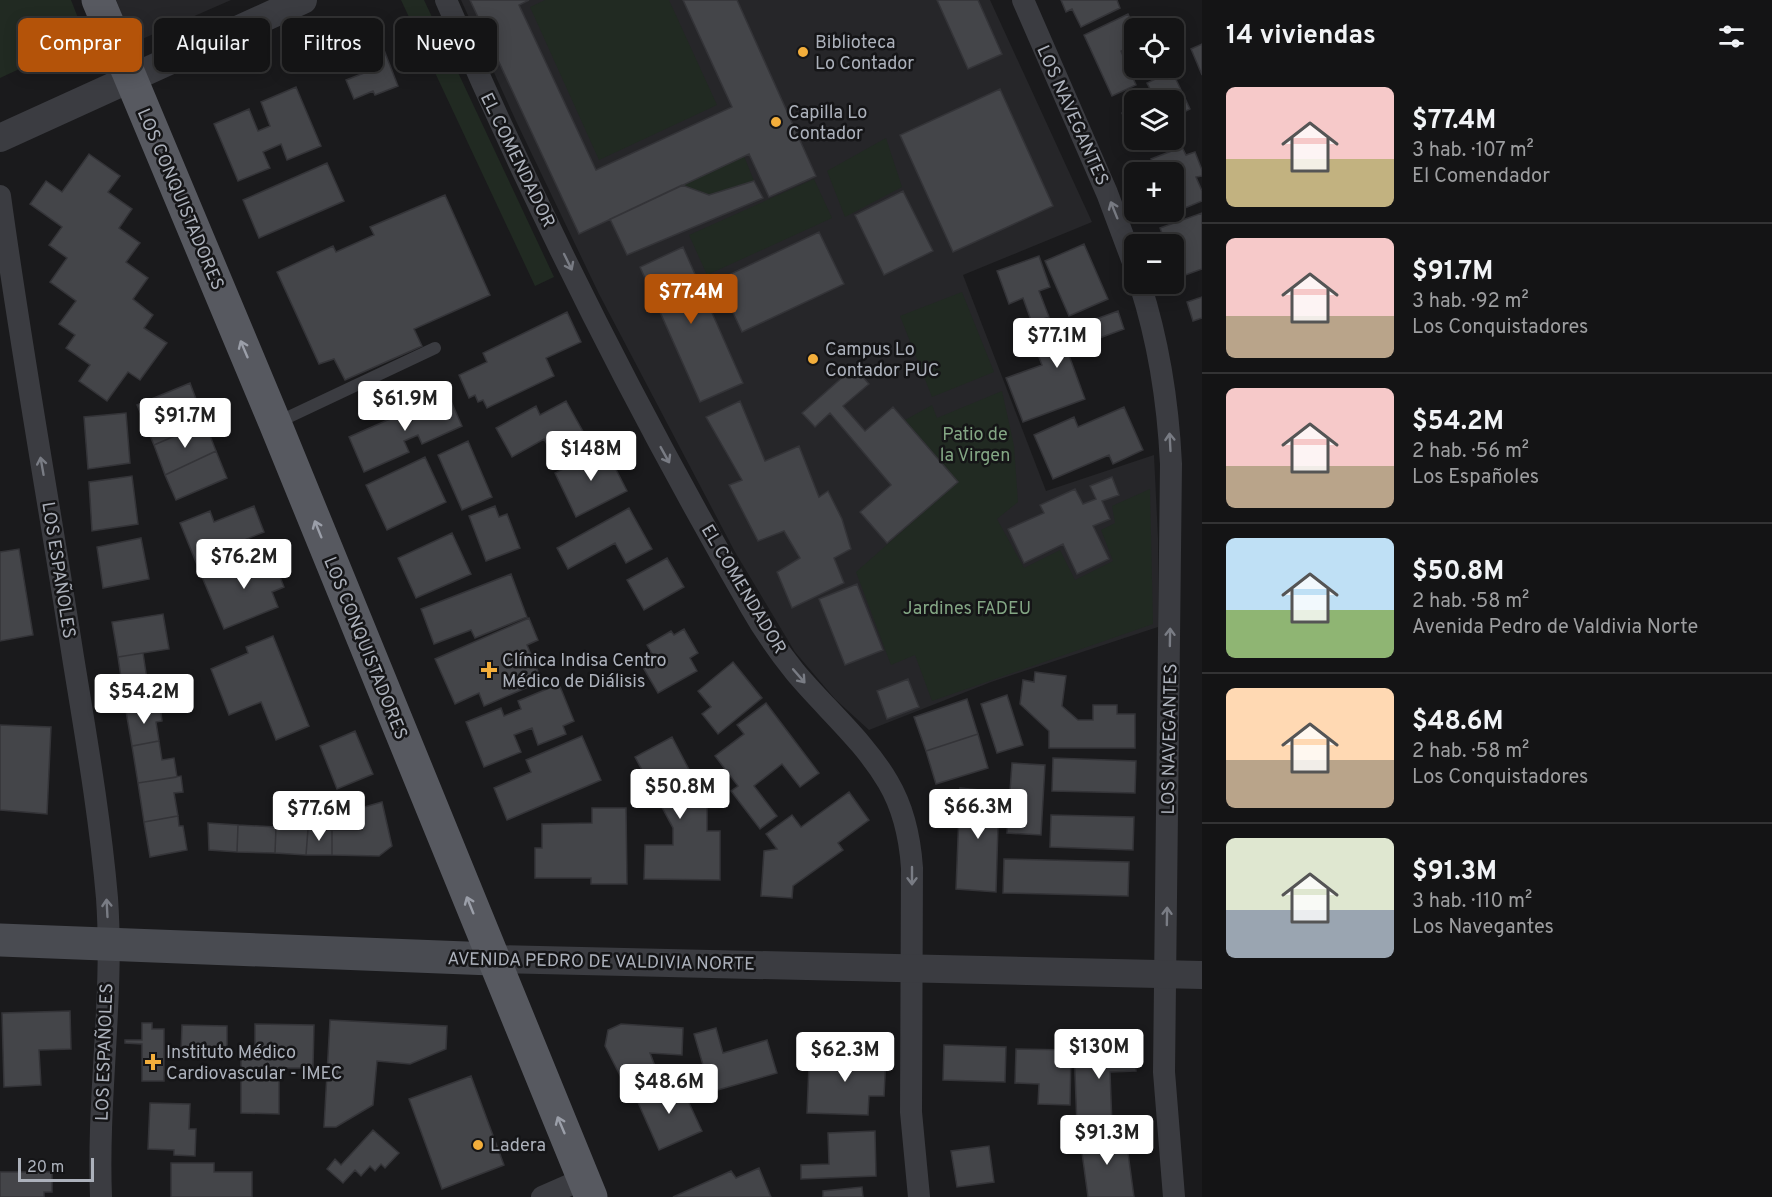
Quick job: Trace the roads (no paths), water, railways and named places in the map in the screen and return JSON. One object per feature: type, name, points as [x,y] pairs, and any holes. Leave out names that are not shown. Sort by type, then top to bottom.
[{"type":"main road","name":"LOS CONQUISTADORES","points":[[98,0],[275,423],[587,1188]]},
{"type":"main road","name":"AVENIDA PEDRO DE VALDIVIA NORTE","points":[[0,940],[492,959]]},
{"type":"street","points":[[0,138],[303,0]]},
{"type":"street","name":"EL COMENDADOR","points":[[446,0],[500,126],[648,423],[752,609],[795,671],[851,733],[889,783],[902,813],[910,843],[912,868],[911,1112],[919,1197]]},
{"type":"street","name":"LOS NAVEGANTES","points":[[1023,0],[1107,193],[1124,238]]},
{"type":"street","name":"LOS ESPAÑOLES","points":[[0,196],[20,340],[88,753],[104,866],[108,944],[101,1090],[101,1197]]},
{"type":"street","name":"LOS NAVEGANTES","points":[[1143,294],[1156,337],[1165,389],[1171,464],[1164,1072],[1174,1197]]},
{"type":"street","name":"AVENIDA PEDRO DE VALDIVIA NORTE","points":[[492,959],[1202,975]]},
{"type":"street","points":[[542,1197],[587,1188]]},
{"type":"lane","points":[[275,423],[435,348]]},
{"type":"place","name":"Biblioteca Lo Contador","points":[[803,52]]},
{"type":"place","name":"Capilla Lo Contador","points":[[776,122]]},
{"type":"place","name":"Campus Lo Contador PUC","points":[[813,359]]},
{"type":"place","name":"Clínica Indisa Centro Médico de Diálisis","points":[[489,670]]},
{"type":"place","name":"Instituto Médico Cardiovascular - IMEC","points":[[153,1062]]},
{"type":"place","name":"Ladera","points":[[478,1145]]},
{"type":"park label","name":"Patio de la Virgen","points":[[975,444]]},
{"type":"park label","name":"Jardines FADEU","points":[[967,608]]}]
